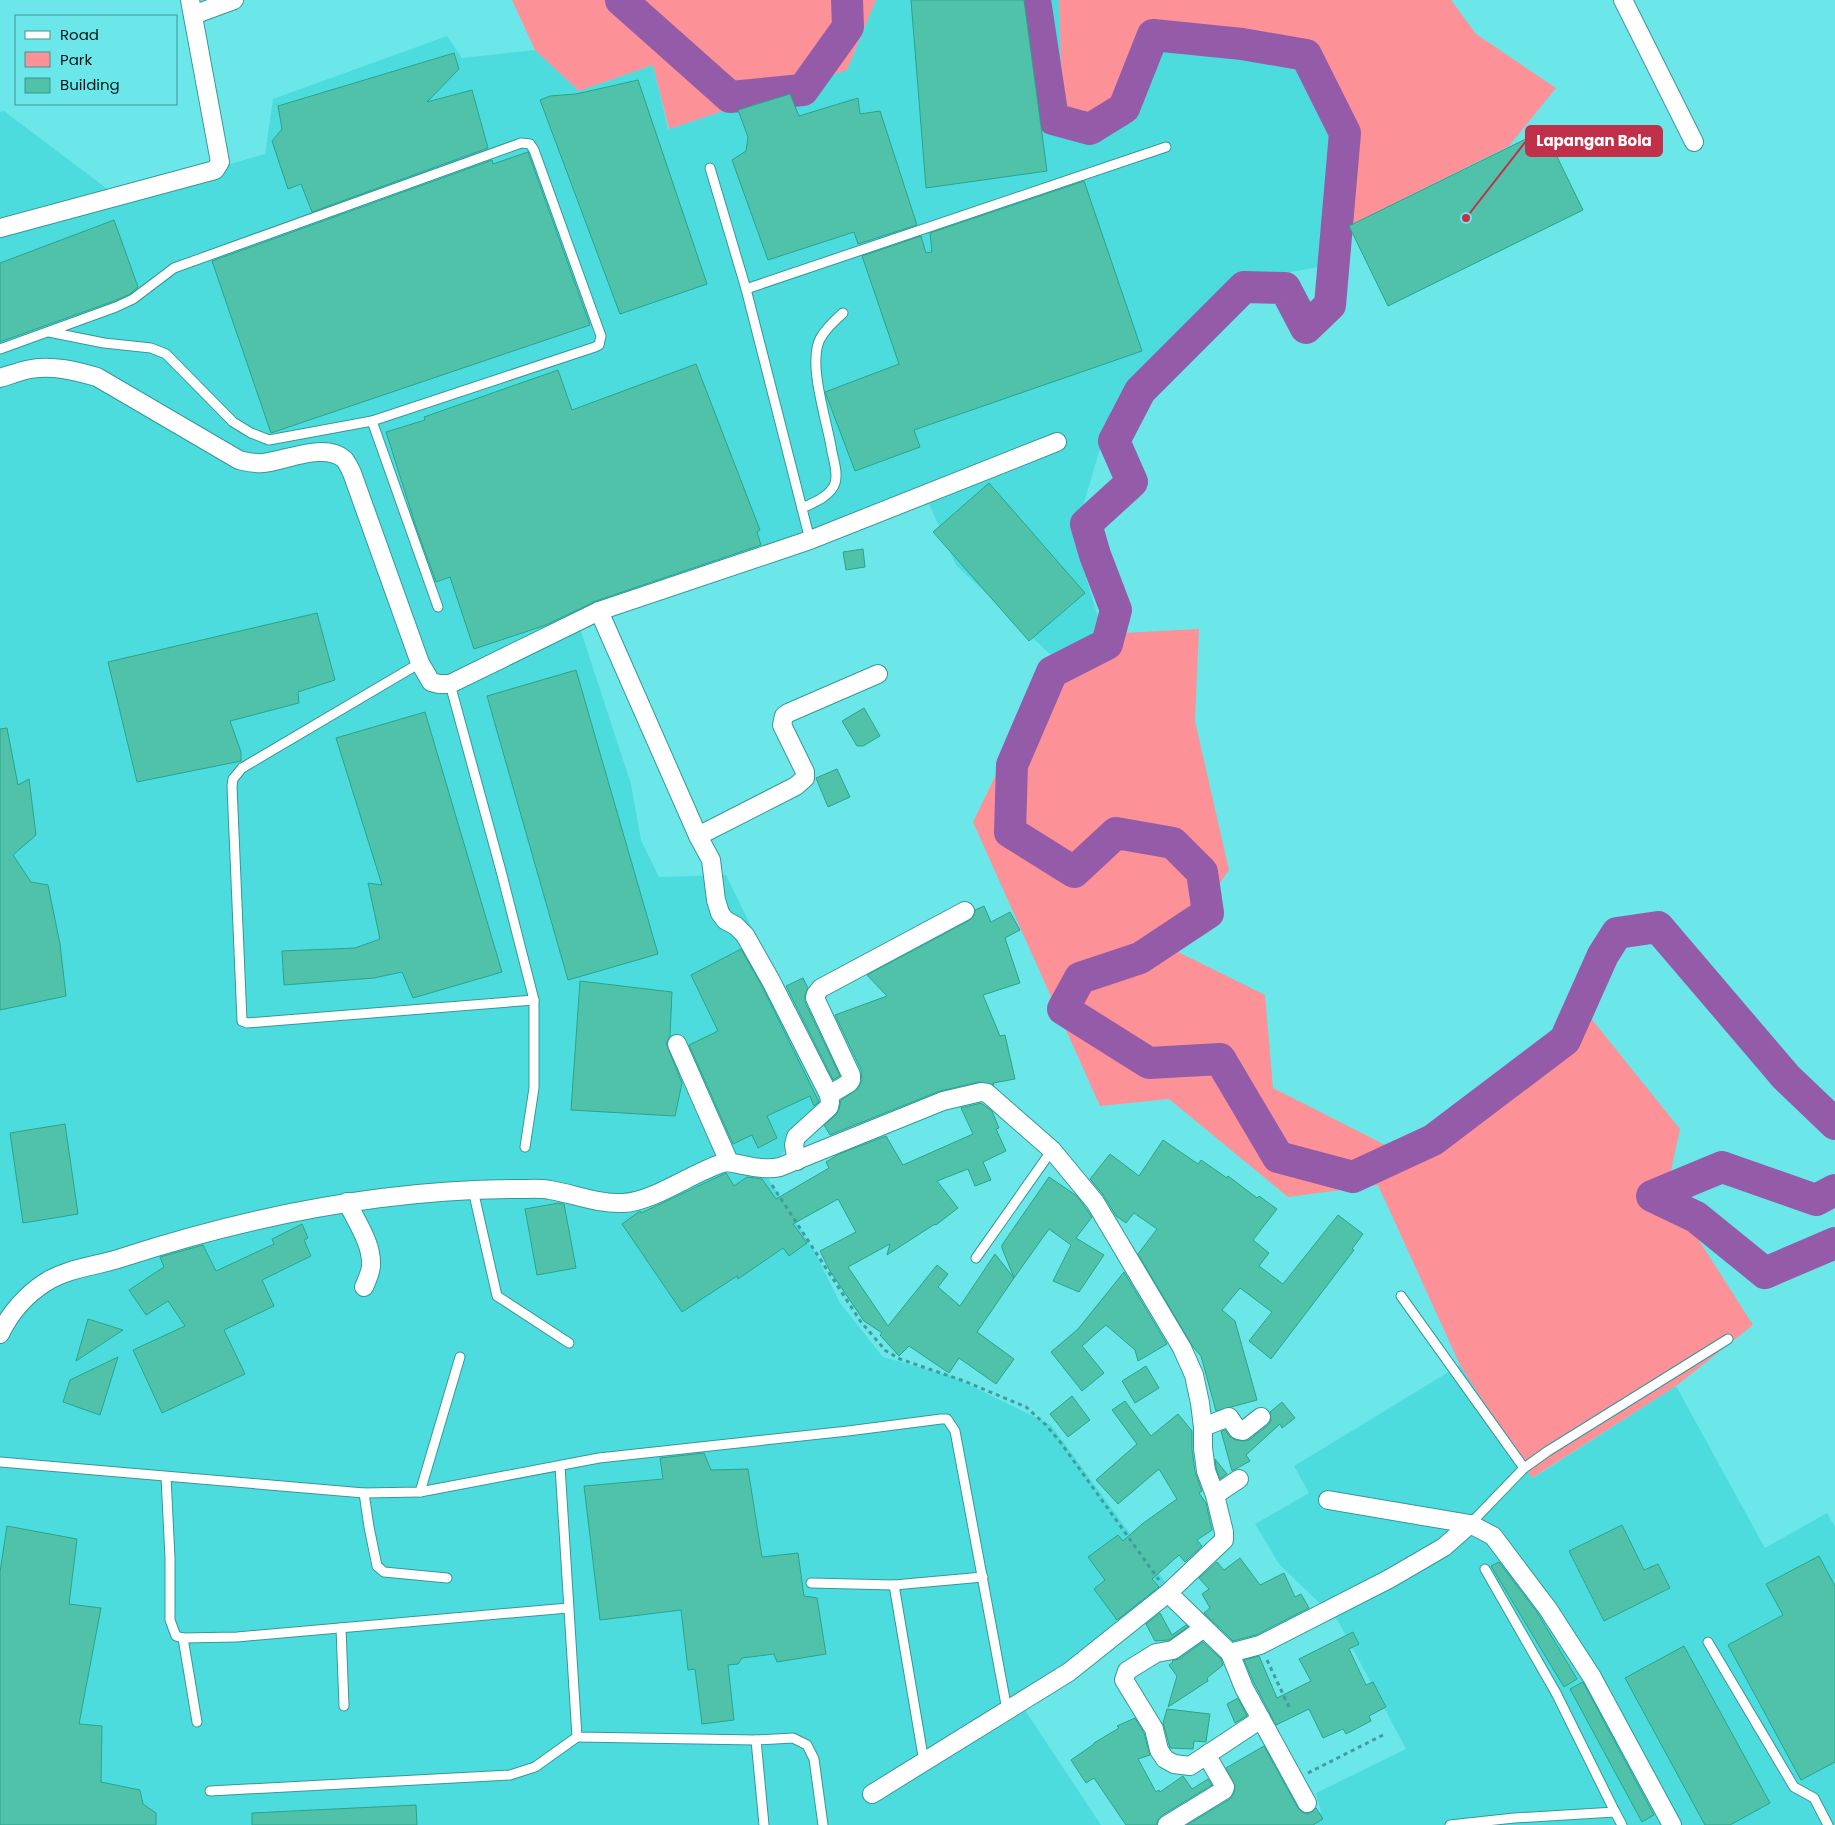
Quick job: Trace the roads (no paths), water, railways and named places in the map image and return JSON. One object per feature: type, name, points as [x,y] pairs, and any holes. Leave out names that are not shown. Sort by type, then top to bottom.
[{"type":"street","points":[[0,228],[215,170],[220,162],[192,7],[234,0]]},
{"type":"street","points":[[1623,0],[1694,142]]},
{"type":"street","points":[[0,378],[31,369],[52,368],[76,371],[97,377],[239,460],[252,464],[327,452],[344,459],[352,473],[420,663],[431,682],[439,684],[450,684],[599,611],[810,540],[1057,442]]},
{"type":"street","points":[[599,611],[710,860],[716,900],[720,913],[725,920],[736,926],[744,935],[771,981],[828,1094],[829,1107],[796,1137],[794,1145],[798,1161]]},
{"type":"street","points":[[698,836],[796,786],[805,778],[802,767],[782,724],[784,716],[878,674]]},
{"type":"street","points":[[828,1094],[851,1080],[815,998],[820,988],[965,911]]},
{"type":"street","points":[[677,1044],[729,1162]]},
{"type":"street","points":[[0,1334],[15,1310],[32,1292],[48,1280],[194,1236],[347,1202],[473,1190],[548,1189],[599,1202],[624,1203],[640,1200],[729,1162],[771,1169],[798,1161],[943,1101],[984,1092],[1052,1150],[1095,1202],[1182,1348],[1194,1375],[1203,1427],[1206,1471],[1215,1495],[1224,1532],[1224,1540],[1168,1593],[1069,1672],[872,1794]]},
{"type":"street","points":[[347,1202],[367,1242],[370,1254],[371,1266],[364,1287]]},
{"type":"street","points":[[1203,1427],[1229,1418],[1238,1430],[1243,1431],[1261,1418]]},
{"type":"street","points":[[1215,1495],[1239,1479]]},
{"type":"street","points":[[1328,1500],[1470,1524],[1493,1536],[1548,1609],[1592,1677],[1672,1825]]},
{"type":"street","points":[[1230,1653],[1260,1645],[1396,1575],[1444,1547],[1470,1524]]},
{"type":"street","points":[[1168,1593],[1230,1653],[1244,1688],[1307,1803]]},
{"type":"street","points":[[1204,1628],[1173,1650],[1156,1653],[1127,1671],[1124,1680],[1154,1729],[1159,1750],[1165,1759],[1174,1764],[1190,1766],[1261,1719]]},
{"type":"street","points":[[1167,1825],[1224,1790],[1225,1787],[1212,1765],[1209,1754]]},
{"type":"lane","points":[[0,349],[116,308],[133,299],[174,268],[521,143],[530,144],[534,150],[601,336],[599,345],[372,421],[269,440],[251,433],[234,422],[166,354],[151,348],[104,343],[49,332]]},
{"type":"lane","points":[[746,289],[1166,146]]},
{"type":"lane","points":[[710,168],[746,289],[810,540]]},
{"type":"lane","points":[[802,508],[824,496],[835,483],[836,474],[832,447],[816,371],[816,352],[820,339],[830,324],[843,313]]},
{"type":"lane","points":[[372,421],[438,607]]},
{"type":"lane","points":[[420,663],[242,768],[233,779],[242,1021],[247,1023],[534,1000]]},
{"type":"lane","points":[[450,684],[502,871],[534,1000],[534,1088],[525,1147]]},
{"type":"lane","points":[[976,1258],[1052,1150]]},
{"type":"lane","points":[[473,1190],[497,1296],[569,1343]]},
{"type":"lane","points":[[1401,1296],[1524,1468]]},
{"type":"lane","points":[[1470,1524],[1524,1468],[1548,1451],[1728,1339]]},
{"type":"lane","points":[[420,1492],[460,1358]]},
{"type":"lane","points":[[0,1462],[364,1492],[420,1492],[599,1458],[839,1432],[941,1418],[947,1419],[955,1431],[1007,1710]]},
{"type":"lane","points":[[560,1466],[577,1737]]},
{"type":"lane","points":[[166,1477],[170,1558],[170,1620],[176,1636],[183,1638],[237,1637],[568,1608]]},
{"type":"lane","points":[[364,1492],[368,1527],[377,1566],[384,1572],[447,1578]]},
{"type":"lane","points":[[1485,1569],[1556,1693],[1622,1825]]},
{"type":"lane","points":[[811,1583],[894,1585],[983,1578]]},
{"type":"lane","points":[[894,1585],[924,1762]]},
{"type":"lane","points":[[341,1628],[344,1706]]},
{"type":"lane","points":[[183,1638],[197,1722]]},
{"type":"lane","points":[[1708,1642],[1794,1787],[1814,1798],[1828,1825]]},
{"type":"lane","points":[[210,1791],[510,1776],[535,1767],[577,1737],[756,1740],[793,1738],[807,1744],[814,1759],[823,1825]]},
{"type":"lane","points":[[756,1740],[764,1825]]},
{"type":"lane","points":[[1450,1825],[1514,1818],[1615,1812]]},
{"type":"waterway","points":[[621,0],[730,97],[803,90],[848,27],[847,0]]},
{"type":"waterway","points":[[1035,0],[1053,119],[1090,129],[1124,108],[1153,35],[1242,44],[1306,55],[1345,133],[1330,305],[1306,328],[1285,288],[1244,287],[1140,391],[1114,441],[1132,482],[1086,524],[1095,555],[1116,610],[1107,644],[1052,672],[1012,765],[1010,832],[1074,872],[1116,833],[1173,843],[1202,872],[1208,913],[1140,958],[1080,978],[1063,1009],[1149,1063],[1220,1059],[1278,1157],[1353,1177],[1433,1140],[1565,1040],[1603,955],[1617,933],[1658,927],[1786,1077],[1835,1124]]},
{"type":"waterway","points":[[1835,1190],[1816,1200],[1722,1167],[1652,1196],[1696,1217],[1765,1273],[1835,1243]]},
{"type":"place","name":"Lapangan Bola","points":[[1466,218]]}]
